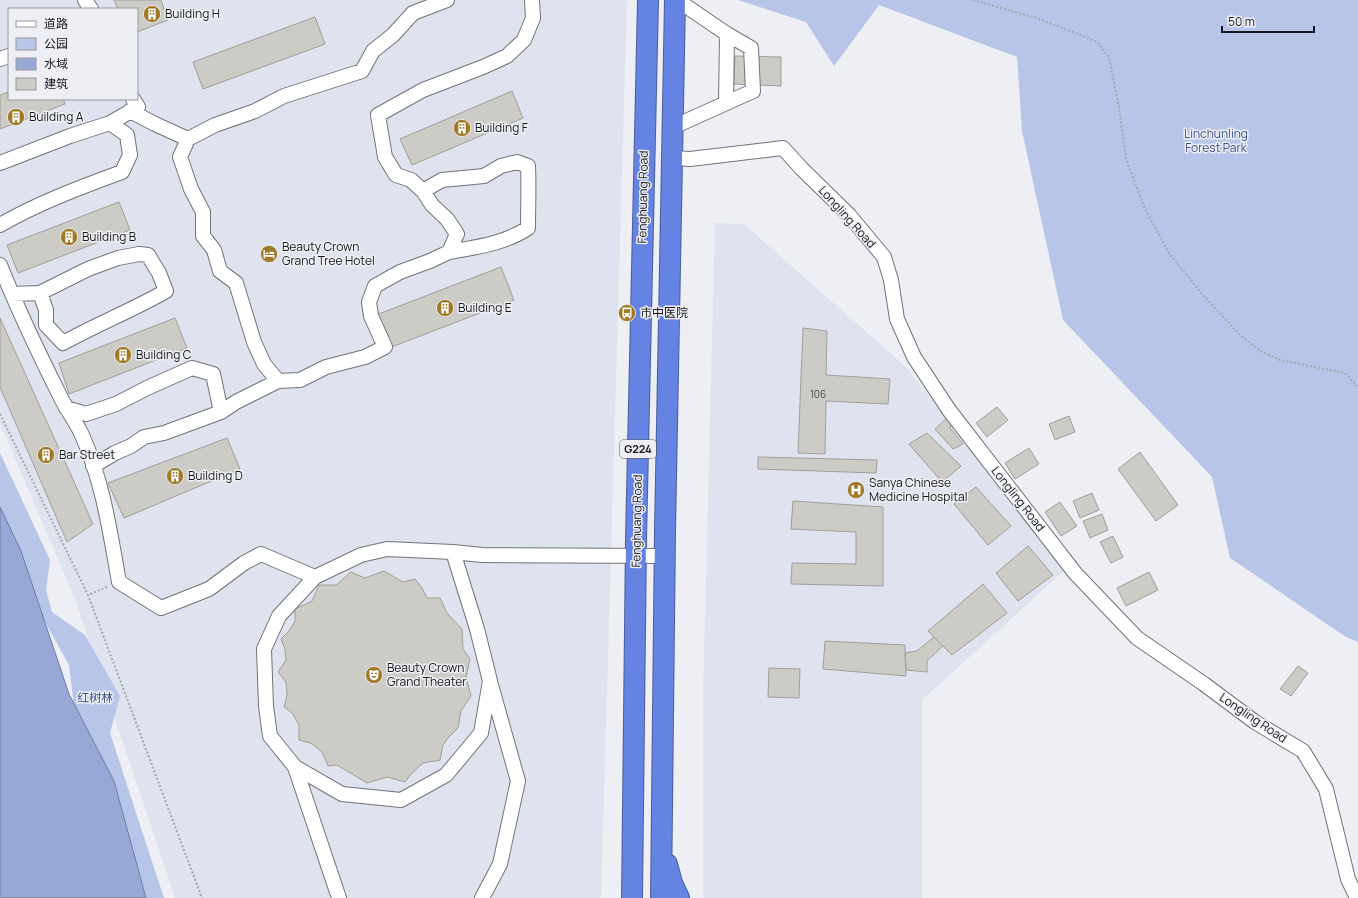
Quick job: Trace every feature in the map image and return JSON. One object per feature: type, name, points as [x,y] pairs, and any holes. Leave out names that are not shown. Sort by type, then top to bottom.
[{"type":"highway","name":"Fenghuang Road","points":[[630,894],[648,0]]},
{"type":"highway","name":"G224","points":[[661,898],[665,556],[676,0]]},
{"type":"highway","points":[[662,827],[667,864],[672,883],[679,898]]},
{"type":"street","points":[[278,381],[264,364],[254,342],[236,283],[220,271],[214,250],[203,236],[203,212],[191,189],[180,157],[188,139],[214,125],[255,111],[284,96],[362,71],[373,52],[393,35],[414,13],[448,0]]},
{"type":"street","points":[[449,252],[457,234],[447,219],[432,205],[423,191],[411,180],[396,175],[385,157],[378,115],[423,90],[507,56],[524,40],[533,18],[532,0]]},
{"type":"street","points":[[673,127],[753,91],[752,48],[727,34],[676,0]]},
{"type":"street","points":[[726,103],[727,34]]},
{"type":"street","points":[[0,163],[36,148],[110,123],[132,105],[155,124],[188,139]]},
{"type":"street","points":[[0,225],[18,215],[89,184],[122,172],[130,155],[126,135],[110,123]]},
{"type":"street","name":"Longling Road","points":[[672,158],[690,159],[783,148],[801,168],[849,215],[884,257],[891,280],[897,319],[914,357],[949,410],[1075,573],[1137,638],[1204,684],[1255,722],[1303,751],[1326,789],[1348,879],[1357,898]]},
{"type":"street","points":[[93,466],[131,446],[144,437],[164,433],[221,412],[236,402],[278,381],[300,380],[326,367],[365,357],[386,347],[371,316],[369,302],[375,286],[400,272],[449,252],[490,244],[519,234],[528,228],[528,166],[517,162],[501,166],[484,176],[442,180],[423,191]]},
{"type":"street","points":[[12,294],[40,293],[94,267],[118,258],[139,254],[148,255],[159,273],[166,291],[86,330],[63,343],[46,325],[46,310],[40,293]]},
{"type":"street","points":[[0,265],[34,344],[66,408],[82,435],[104,502],[120,582],[161,608],[209,588],[244,563],[260,554],[315,577]]},
{"type":"street","points":[[66,408],[86,414],[116,404],[192,368],[213,374],[221,412]]},
{"type":"street","points":[[339,898],[295,767],[270,736],[266,706],[264,649],[279,616],[315,577],[361,555],[387,549],[482,554],[636,557],[665,556]]},
{"type":"street","points":[[453,552],[478,629],[490,681],[518,781],[500,864],[482,898]]},
{"type":"street","points":[[295,767],[342,794],[401,800],[446,774],[481,733],[490,681]]},
{"type":"path","points":[[973,0],[1036,18],[1097,42],[1109,57],[1119,108],[1126,159],[1145,209],[1169,253],[1202,294],[1240,334],[1260,352],[1280,360],[1345,373],[1358,387]]},
{"type":"path","points":[[0,414],[88,595],[202,898]]},
{"type":"path","points":[[88,595],[120,582]]},
{"type":"shaded area","points":[[0,0],[627,0],[601,898],[175,898],[75,599],[0,423]]},
{"type":"shaded area","name":"Sanya Chinese Medicine Hospital","points":[[715,223],[744,224],[906,367],[1066,569],[922,700],[922,898],[703,898],[703,697]]},
{"type":"green space","name":"Linchunling Forest Park","points":[[738,0],[1358,0],[1358,642],[1346,637],[1230,558],[1212,477],[1063,320],[1022,131],[1017,57],[879,5],[834,66],[806,22]]},
{"type":"green space","name":"红树林","points":[[0,453],[50,560],[46,590],[52,612],[85,635],[120,696],[110,733],[164,898],[141,898],[76,722],[69,665],[25,586],[0,526]]},
{"type":"water","points":[[0,507],[21,551],[69,694],[114,781],[146,898],[0,898]]},
{"type":"building","name":"Building H","points":[[114,0],[161,0],[168,20],[138,32],[138,8],[118,8]]},
{"type":"building","points":[[315,17],[325,44],[203,89],[193,62]]},
{"type":"building","points":[[735,56],[781,57],[781,86],[734,84]]},
{"type":"building","name":"Building F","points":[[512,91],[523,118],[412,165],[400,139]]},
{"type":"building","name":"Building A","points":[[8,92],[8,100],[63,100],[65,104],[0,129],[0,95]]},
{"type":"building","name":"Building B","points":[[119,202],[130,230],[18,273],[7,245]]},
{"type":"building","name":"Building E","points":[[501,267],[514,300],[389,348],[376,315]]},
{"type":"building","name":"Bar Street","points":[[0,318],[93,524],[67,542],[0,387]]},
{"type":"building","name":"Building C","points":[[175,318],[187,348],[69,394],[59,363]]},
{"type":"building","points":[[803,328],[827,331],[826,375],[890,379],[888,404],[826,401],[825,454],[798,453]]},
{"type":"building","points":[[997,407],[1008,420],[987,437],[976,423]]},
{"type":"building","points":[[1069,416],[1075,432],[1055,440],[1049,424]]},
{"type":"building","points":[[947,418],[952,422],[950,428],[963,444],[953,449],[935,429]]},
{"type":"building","points":[[927,433],[961,466],[942,482],[909,444]]},
{"type":"building","name":"Building D","points":[[227,438],[240,469],[124,518],[108,483]]},
{"type":"building","points":[[1029,448],[1039,464],[1015,479],[1005,463]]},
{"type":"building","points":[[1140,452],[1178,505],[1156,521],[1118,469]]},
{"type":"building","points":[[758,457],[877,460],[876,473],[758,469]]},
{"type":"building","points":[[976,487],[1011,526],[988,545],[954,504]]},
{"type":"building","points":[[1092,493],[1099,510],[1080,518],[1073,501]]},
{"type":"building","points":[[793,501],[883,507],[883,586],[791,584],[792,563],[856,564],[856,532],[791,529]]},
{"type":"building","points":[[1060,502],[1077,526],[1061,536],[1045,512]]},
{"type":"building","points":[[1102,514],[1108,530],[1090,538],[1083,521]]},
{"type":"building","points":[[1113,536],[1123,557],[1111,563],[1100,542]]},
{"type":"building","points":[[1028,546],[1053,575],[1018,601],[996,573]]},
{"type":"building","name":"Beauty Crown Grand Theater","points":[[384,571],[403,582],[415,579],[427,598],[440,598],[447,613],[462,629],[463,649],[470,659],[466,677],[471,696],[461,711],[458,728],[443,745],[440,760],[423,763],[405,782],[387,777],[367,783],[337,765],[328,766],[322,752],[311,743],[299,740],[299,725],[292,713],[284,707],[287,695],[286,682],[278,672],[286,660],[285,649],[281,639],[289,631],[295,621],[295,609],[312,601],[319,585],[336,585],[351,572],[365,578]]},
{"type":"building","points":[[1149,572],[1158,590],[1126,606],[1117,588]]},
{"type":"building","points":[[983,584],[1007,613],[952,655],[928,631]]},
{"type":"building","points":[[934,637],[943,646],[927,661],[927,672],[906,670],[905,653],[917,651]]},
{"type":"building","points":[[825,641],[905,645],[906,676],[823,669]]},
{"type":"building","points":[[1298,666],[1308,673],[1291,696],[1280,689]]},
{"type":"building","points":[[769,668],[800,669],[799,698],[768,697]]},
{"type":"place","name":"Building H","points":[[152,14]]},
{"type":"place","name":"Building A","points":[[16,117]]},
{"type":"place","name":"Building F","points":[[462,128]]},
{"type":"place","name":"Building B","points":[[69,237]]},
{"type":"place","name":"Beauty Crown Grand Tree Hotel","points":[[269,254]]},
{"type":"place","name":"Building E","points":[[445,308]]},
{"type":"place","name":"市中医院","points":[[627,313]]},
{"type":"place","name":"Building C","points":[[123,355]]},
{"type":"place","name":"Bar Street","points":[[46,455]]},
{"type":"place","name":"Building D","points":[[175,476]]},
{"type":"place","name":"Sanya Chinese Medicine Hospital","points":[[856,490]]},
{"type":"place","name":"Beauty Crown Grand Theater","points":[[374,675]]}]
